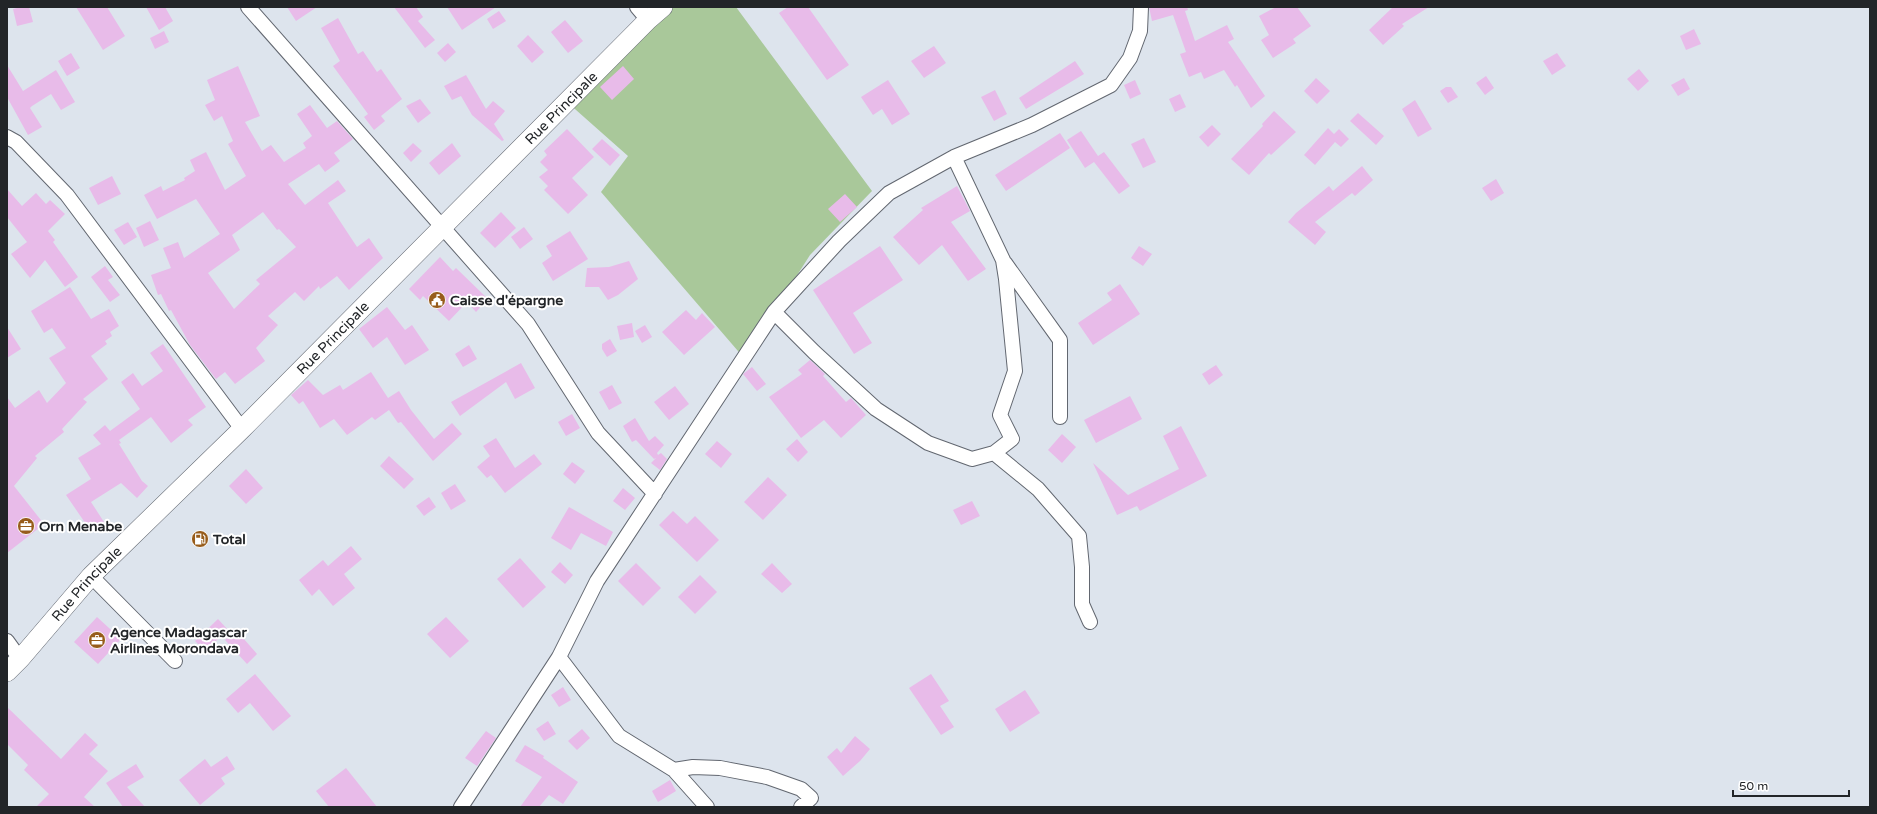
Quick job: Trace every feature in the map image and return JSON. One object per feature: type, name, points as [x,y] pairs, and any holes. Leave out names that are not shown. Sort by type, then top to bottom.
[{"type":"main road","name":"Rue Principale","points":[[13,665],[91,576],[242,429],[443,228],[642,13],[663,7]]},
{"type":"street","points":[[248,7],[528,324],[598,433],[655,494]]},
{"type":"street","points":[[460,807],[559,657],[597,581],[774,312],[839,242],[889,193],[954,157],[1032,125],[1111,85],[1130,58],[1138,38],[1140,31],[1141,7]]},
{"type":"street","points":[[7,137],[16,142],[67,195],[242,429]]},
{"type":"street","points":[[954,157],[1003,260],[1060,340],[1060,417]]},
{"type":"street","points":[[774,312],[814,352],[876,409],[928,443],[972,459],[994,453],[1012,439],[1000,415],[1015,371],[1003,260]]},
{"type":"street","points":[[994,453],[1038,489],[1079,536],[1082,567],[1082,604],[1090,622]]},
{"type":"street","points":[[91,576],[175,661]]},
{"type":"street","points":[[7,641],[13,665]]},
{"type":"street","points":[[559,657],[619,736],[674,770],[707,807]]},
{"type":"street","points":[[674,770],[694,766],[720,768],[767,777],[801,789],[811,798],[801,807]]},
{"type":"green space","points":[[663,7],[736,7],[872,191],[810,255],[744,358],[601,192],[628,156],[567,102]]},
{"type":"building","points":[[29,7],[33,22],[17,26],[13,9]]},
{"type":"building","points":[[76,7],[107,7],[125,36],[103,50]]},
{"type":"building","points":[[146,7],[165,7],[173,21],[159,30]]},
{"type":"building","points":[[287,7],[317,7],[296,21]]},
{"type":"building","points":[[394,7],[416,7],[423,17],[418,21],[435,40],[425,48]]},
{"type":"building","points":[[447,7],[496,7],[462,30]]},
{"type":"building","points":[[788,7],[808,7],[849,65],[827,80],[779,13]]},
{"type":"building","points":[[1149,7],[1187,7],[1188,10],[1185,11],[1195,41],[1227,25],[1234,39],[1228,42],[1265,96],[1251,108],[1237,85],[1235,87],[1224,70],[1204,79],[1201,72],[1189,77],[1180,54],[1186,52],[1173,15],[1152,21]]},
{"type":"building","points":[[1276,7],[1297,7],[1311,26],[1293,39],[1296,43],[1273,58],[1261,40],[1269,35],[1259,16]]},
{"type":"building","points":[[1393,7],[1429,7],[1402,24],[1404,26],[1383,45],[1369,30]]},
{"type":"building","points":[[499,11],[506,21],[493,29],[487,19]]},
{"type":"building","points":[[338,18],[358,54],[363,51],[377,72],[381,69],[402,99],[381,116],[385,121],[374,130],[364,117],[368,114],[333,66],[340,61],[321,28]]},
{"type":"building","points":[[565,20],[583,41],[568,53],[551,32]]},
{"type":"building","points":[[1694,29],[1701,44],[1686,50],[1680,36]]},
{"type":"building","points":[[164,31],[169,42],[155,49],[150,38]]},
{"type":"building","points":[[528,35],[544,52],[532,63],[517,46]]},
{"type":"building","points":[[448,43],[456,52],[445,62],[437,53]]},
{"type":"building","points":[[934,46],[946,63],[924,78],[911,61]]},
{"type":"building","points":[[71,53],[80,68],[67,76],[58,61]]},
{"type":"building","points":[[1557,53],[1566,66],[1552,75],[1543,61]]},
{"type":"building","points":[[1075,61],[1084,74],[1026,109],[1019,98]]},
{"type":"building","points":[[7,65],[23,91],[56,70],[75,102],[61,110],[51,94],[32,106],[30,108],[42,127],[28,135],[7,97]]},
{"type":"building","points":[[238,66],[260,116],[245,122],[262,151],[271,145],[284,162],[306,148],[303,143],[312,136],[297,114],[310,105],[327,128],[337,121],[353,139],[334,153],[340,161],[325,172],[319,164],[288,184],[305,205],[338,180],[346,191],[328,203],[357,247],[369,238],[383,258],[349,290],[337,276],[320,289],[319,286],[304,301],[295,292],[268,316],[278,325],[256,348],[265,361],[235,384],[225,372],[216,379],[190,345],[171,310],[169,311],[161,294],[158,295],[151,275],[171,268],[163,248],[178,242],[184,258],[220,234],[196,199],[157,219],[144,195],[161,186],[163,191],[185,180],[184,178],[195,171],[190,160],[206,152],[225,190],[246,176],[228,144],[233,141],[222,116],[214,121],[205,105],[215,100],[207,80]],"holes":[[[263,212],[277,230],[279,229],[296,247],[256,280],[260,284],[234,309],[208,273],[240,250],[232,235]]]},
{"type":"building","points":[[623,66],[634,79],[612,100],[600,87]]},
{"type":"building","points":[[1639,69],[1649,81],[1638,91],[1627,79]]},
{"type":"building","points":[[466,75],[486,109],[493,101],[505,111],[494,124],[504,140],[502,141],[472,115],[461,96],[452,100],[444,86]]},
{"type":"building","points":[[1486,76],[1494,88],[1485,95],[1476,83]]},
{"type":"building","points":[[1316,78],[1330,91],[1317,104],[1304,91]]},
{"type":"building","points":[[1684,78],[1690,89],[1678,96],[1671,85]]},
{"type":"building","points":[[888,80],[910,114],[892,125],[882,109],[873,115],[861,97]]},
{"type":"building","points":[[1135,80],[1141,94],[1130,99],[1124,85]]},
{"type":"building","points":[[1446,87],[1451,87],[1458,97],[1448,103],[1440,91]]},
{"type":"building","points":[[995,90],[1007,114],[994,121],[981,97]]},
{"type":"building","points":[[1180,94],[1186,107],[1175,112],[1169,99]]},
{"type":"building","points":[[420,99],[431,113],[418,123],[406,106]]},
{"type":"building","points":[[1415,100],[1432,129],[1418,137],[1402,109]]},
{"type":"building","points":[[1274,111],[1296,132],[1271,155],[1269,153],[1249,175],[1231,159],[1263,126],[1262,124]]},
{"type":"building","points":[[1358,113],[1384,136],[1376,145],[1350,121]]},
{"type":"building","points":[[1212,125],[1221,134],[1208,147],[1199,137]]},
{"type":"building","points":[[1328,128],[1334,134],[1339,129],[1349,139],[1341,147],[1335,142],[1315,165],[1304,155]]},
{"type":"building","points":[[567,129],[594,157],[572,178],[588,195],[568,214],[544,190],[548,186],[539,177],[548,170],[540,162],[547,155],[544,151]]},
{"type":"building","points":[[1081,131],[1098,156],[1104,152],[1130,186],[1119,194],[1094,162],[1085,168],[1067,140]]},
{"type":"building","points":[[1060,133],[1070,148],[1006,191],[995,175]]},
{"type":"building","points":[[1144,138],[1156,162],[1143,168],[1131,144]]},
{"type":"building","points":[[602,139],[620,155],[610,166],[592,149]]},
{"type":"building","points":[[413,143],[422,151],[411,162],[403,153]]},
{"type":"building","points":[[452,143],[461,156],[439,175],[429,163]]},
{"type":"building","points":[[1362,166],[1373,180],[1355,196],[1352,193],[1315,222],[1326,232],[1315,245],[1288,222],[1296,213],[1329,186],[1333,191]]},
{"type":"building","points":[[112,176],[121,194],[98,205],[89,188]]},
{"type":"building","points":[[1496,179],[1504,193],[1491,201],[1482,188]]},
{"type":"building","points":[[957,186],[970,211],[951,222],[986,269],[968,281],[942,245],[919,265],[893,237],[923,210],[921,208]]},
{"type":"building","points":[[7,189],[22,206],[36,193],[46,204],[50,200],[65,214],[48,231],[55,240],[53,242],[78,277],[65,287],[45,260],[30,278],[11,254],[27,242],[7,217]]},
{"type":"building","points":[[845,194],[857,207],[840,222],[828,209]]},
{"type":"building","points":[[501,212],[516,228],[495,248],[480,233]]},
{"type":"building","points":[[150,221],[159,240],[144,247],[136,228]]},
{"type":"building","points":[[128,222],[137,237],[124,245],[114,230]]},
{"type":"building","points":[[524,227],[533,239],[520,249],[511,237]]},
{"type":"building","points":[[570,231],[588,259],[553,281],[542,263],[552,256],[546,246]]},
{"type":"building","points":[[880,246],[903,280],[853,313],[872,343],[854,354],[813,290]]},
{"type":"building","points":[[1139,246],[1152,254],[1143,266],[1131,258]]},
{"type":"building","points":[[440,257],[453,271],[456,268],[488,299],[476,312],[467,302],[449,321],[423,296],[420,300],[409,289]]},
{"type":"building","points":[[629,261],[638,279],[618,295],[608,300],[599,287],[585,287],[587,268],[609,267]]},
{"type":"building","points":[[105,266],[113,277],[108,280],[120,295],[110,302],[91,277]]},
{"type":"building","points":[[1120,284],[1140,314],[1093,345],[1078,323],[1112,300],[1107,293]]},
{"type":"building","points":[[70,287],[91,319],[109,309],[119,326],[110,332],[112,336],[105,341],[107,344],[91,356],[108,379],[83,399],[87,402],[62,429],[64,432],[35,456],[37,458],[14,486],[44,524],[7,553],[7,397],[15,408],[39,390],[47,403],[66,383],[49,358],[66,348],[52,328],[44,333],[31,311]]},
{"type":"building","points":[[387,307],[405,330],[412,325],[429,350],[405,365],[387,337],[373,348],[359,329]]},
{"type":"building","points":[[686,310],[696,320],[702,313],[715,327],[684,355],[662,332]]},
{"type":"building","points":[[632,323],[634,337],[620,340],[617,326]]},
{"type":"building","points":[[645,325],[652,337],[642,343],[635,331]]},
{"type":"building","points":[[7,327],[21,349],[7,358]]},
{"type":"building","points":[[610,339],[617,351],[607,357],[602,349],[602,344]]},
{"type":"building","points":[[163,344],[206,407],[188,420],[193,425],[171,443],[151,417],[119,440],[121,443],[119,444],[142,481],[148,486],[137,498],[121,483],[91,502],[104,522],[90,530],[66,495],[91,479],[78,458],[101,444],[93,435],[105,425],[110,431],[140,409],[121,382],[133,373],[142,386],[163,371],[150,353]]},
{"type":"building","points":[[469,345],[477,359],[463,367],[455,354]]},
{"type":"building","points":[[810,360],[825,374],[823,376],[846,402],[851,398],[866,415],[841,438],[824,420],[801,438],[769,397],[802,374],[798,370]]},
{"type":"building","points":[[521,363],[535,388],[515,399],[506,382],[460,416],[451,402]]},
{"type":"building","points":[[1216,365],[1223,375],[1209,385],[1202,374]]},
{"type":"building","points":[[752,367],[766,384],[757,391],[743,374]]},
{"type":"building","points":[[371,372],[388,398],[399,391],[411,410],[434,439],[452,423],[462,434],[433,461],[401,422],[398,423],[389,410],[375,420],[372,417],[347,435],[334,419],[320,428],[303,401],[299,404],[291,395],[308,380],[323,395],[340,385],[343,390]]},
{"type":"building","points":[[612,385],[622,403],[609,410],[599,392]]},
{"type":"building","points":[[675,386],[689,404],[669,420],[654,402]]},
{"type":"building","points":[[1130,396],[1142,419],[1096,443],[1084,420]]},
{"type":"building","points":[[572,414],[580,428],[566,436],[558,422]]},
{"type":"building","points":[[635,418],[649,441],[655,436],[664,445],[657,453],[658,455],[661,453],[667,459],[660,470],[651,463],[656,458],[654,459],[636,440],[632,442],[623,426]]},
{"type":"building","points":[[1181,426],[1207,476],[1140,511],[1137,506],[1117,515],[1093,463],[1128,495],[1179,469],[1163,436]]},
{"type":"building","points":[[1062,434],[1076,447],[1062,463],[1048,450]]},
{"type":"building","points":[[496,438],[515,468],[534,454],[542,464],[505,493],[491,475],[487,478],[477,467],[490,456],[483,446]]},
{"type":"building","points":[[797,439],[808,452],[798,462],[786,449]]},
{"type":"building","points":[[717,441],[732,454],[721,468],[705,454]]},
{"type":"building","points":[[389,456],[414,479],[404,489],[380,466]]},
{"type":"building","points":[[572,462],[585,471],[575,484],[563,474]]},
{"type":"building","points":[[246,469],[263,488],[246,504],[229,486]]},
{"type":"building","points":[[768,477],[787,495],[763,520],[744,502]]},
{"type":"building","points":[[455,484],[466,501],[451,510],[441,493]]},
{"type":"building","points":[[623,488],[635,498],[625,510],[613,501]]},
{"type":"building","points":[[429,497],[436,507],[424,516],[416,506]]},
{"type":"building","points":[[972,501],[980,516],[961,525],[953,510]]},
{"type":"building","points":[[569,507],[613,532],[606,546],[581,533],[571,550],[551,538]]},
{"type":"building","points":[[673,511],[687,524],[695,516],[719,540],[697,562],[659,525]]},
{"type":"building","points":[[351,546],[362,559],[344,574],[355,588],[333,606],[319,589],[312,596],[299,580],[323,560],[328,566]]},
{"type":"building","points":[[520,558],[546,587],[523,608],[497,579]]},
{"type":"building","points":[[560,562],[573,575],[565,584],[551,572]]},
{"type":"building","points":[[636,563],[661,588],[643,606],[618,581]]},
{"type":"building","points":[[772,563],[792,584],[782,593],[761,574]]},
{"type":"building","points":[[700,575],[717,592],[695,614],[678,597]]},
{"type":"building","points":[[97,617],[121,639],[98,664],[74,642]]},
{"type":"building","points":[[446,617],[469,641],[450,658],[427,634]]},
{"type":"building","points":[[218,619],[228,630],[205,651],[195,641]]},
{"type":"building","points":[[236,630],[257,654],[247,664],[225,640]]},
{"type":"building","points":[[255,674],[291,716],[273,731],[250,703],[238,713],[226,699]]},
{"type":"building","points":[[931,674],[949,701],[940,706],[954,727],[941,735],[909,688]]},
{"type":"building","points":[[563,687],[571,700],[559,707],[551,695]]},
{"type":"building","points":[[1025,690],[1040,713],[1010,732],[995,709]]},
{"type":"building","points":[[7,707],[61,759],[85,733],[98,745],[89,754],[108,771],[84,797],[95,807],[36,807],[49,794],[24,770],[28,765],[7,744]]},
{"type":"building","points":[[548,721],[556,734],[544,741],[536,729]]},
{"type":"building","points":[[582,729],[590,738],[577,750],[568,741]]},
{"type":"building","points":[[486,731],[496,738],[477,766],[465,758]]},
{"type":"building","points":[[855,736],[870,749],[860,761],[843,776],[827,757],[837,748],[841,753]]},
{"type":"building","points":[[525,745],[544,756],[543,758],[578,782],[563,804],[549,795],[539,807],[520,807],[542,777],[515,761]]},
{"type":"building","points":[[227,756],[235,769],[221,778],[225,784],[200,805],[179,780],[205,759],[211,767]]},
{"type":"building","points":[[136,764],[144,777],[127,787],[145,807],[123,807],[106,783]]},
{"type":"building","points":[[346,768],[377,807],[329,807],[316,791]]},
{"type":"building","points":[[670,780],[676,791],[658,802],[652,791]]},
{"type":"place","name":"Caisse d'épargne","points":[[437,300]]},
{"type":"place","name":"Orn Menabe","points":[[26,526]]},
{"type":"place","name":"Total","points":[[200,539]]},
{"type":"place","name":"Agence Madagascar Airlines Morondava","points":[[97,640]]}]
